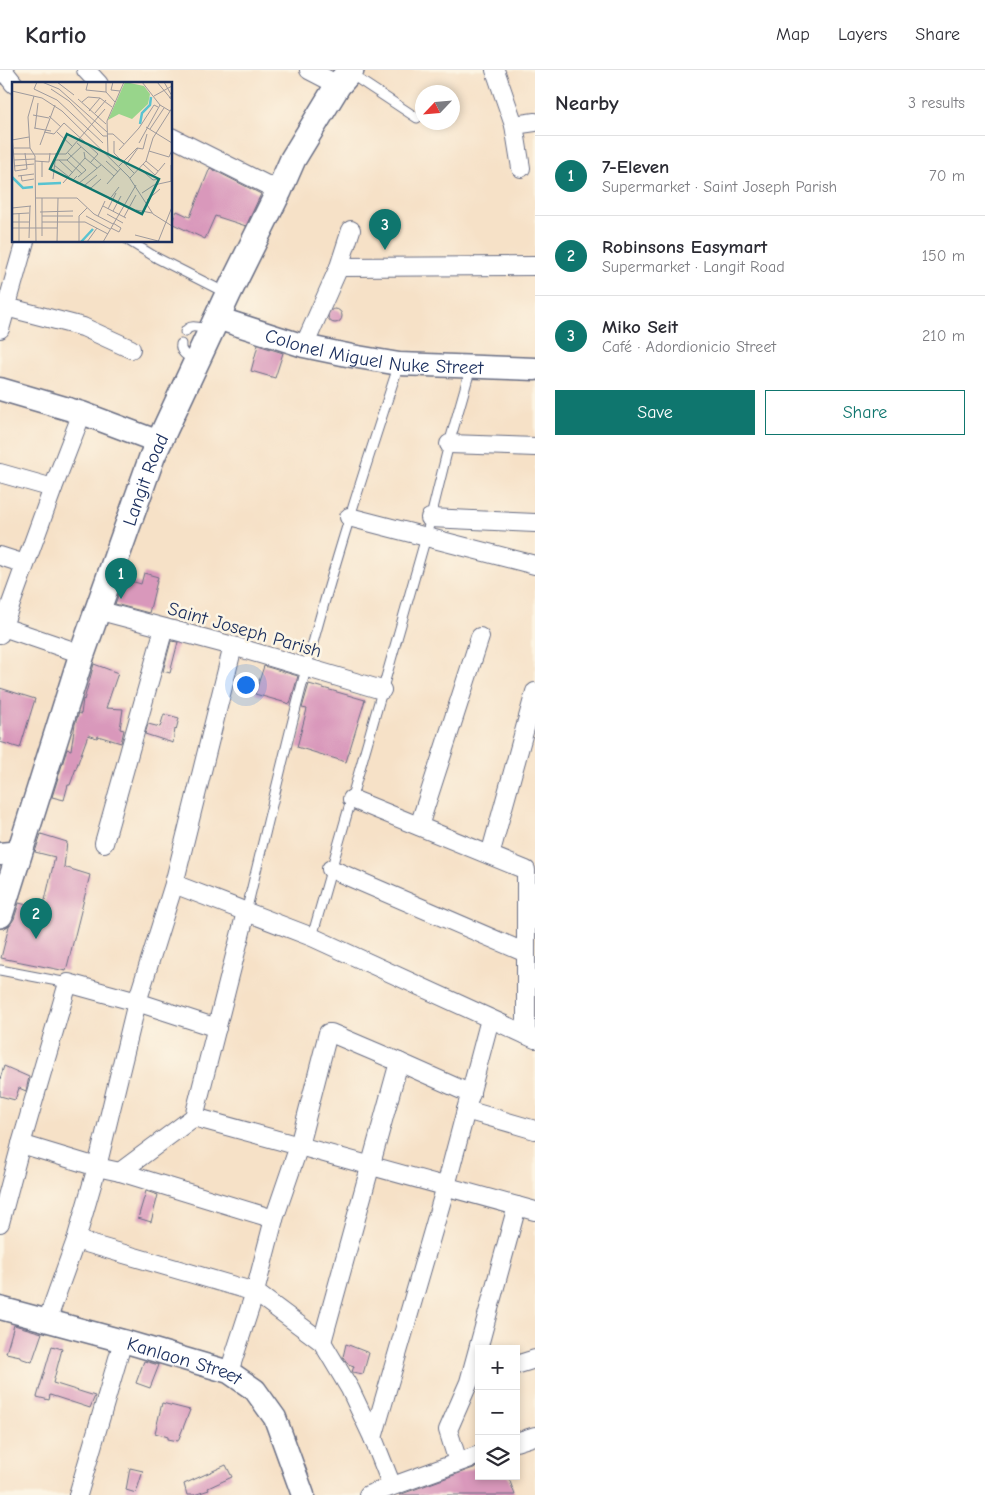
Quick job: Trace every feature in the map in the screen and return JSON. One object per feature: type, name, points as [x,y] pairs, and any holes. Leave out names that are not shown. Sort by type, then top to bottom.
[{"type":"main road","name":"Langit Road","points":[[0,915],[9,854],[37,800],[82,654],[125,530],[159,442],[189,353],[214,324],[294,159],[346,76]]},
{"type":"street","points":[[3,70],[12,82]]},
{"type":"street","points":[[86,70],[97,82]]},
{"type":"street","points":[[308,70],[346,76]]},
{"type":"street","points":[[495,70],[514,125],[522,168]]},
{"type":"street","points":[[514,125],[535,122]]},
{"type":"street","points":[[172,137],[279,191]]},
{"type":"street","points":[[304,346],[338,268],[351,230]]},
{"type":"street","points":[[0,329],[25,242]]},
{"type":"street","points":[[338,268],[535,266]]},
{"type":"street","points":[[6,307],[83,327],[131,349]]},
{"type":"street","name":"Colonel Miguel Nuke Street","points":[[214,324],[304,346],[400,364],[535,369]]},
{"type":"street","points":[[0,390],[82,414],[159,442]]},
{"type":"street","points":[[82,414],[52,488],[1,629],[82,654]]},
{"type":"street","points":[[449,444],[535,447]]},
{"type":"street","points":[[0,473],[52,488]]},
{"type":"street","points":[[350,518],[535,565]]},
{"type":"street","points":[[430,518],[535,523]]},
{"type":"street","points":[[0,556],[25,564]]},
{"type":"street","name":"Saint Joseph Parish","points":[[97,610],[233,646],[382,690]]},
{"type":"street","points":[[104,843],[164,628]]},
{"type":"street","points":[[419,826],[480,637]]},
{"type":"street","points":[[47,1321],[76,1240],[97,1167],[137,1002],[174,884],[233,646]]},
{"type":"street","points":[[490,855],[530,730],[535,692]]},
{"type":"street","points":[[174,884],[312,937],[530,1037],[526,953],[526,870],[352,799]]},
{"type":"street","points":[[331,869],[526,953]]},
{"type":"street","points":[[120,1172],[194,1117],[246,912]]},
{"type":"street","points":[[0,1223],[68,984],[137,1002],[217,1028]]},
{"type":"street","points":[[373,1438],[446,1186],[490,1020]]},
{"type":"street","points":[[229,1372],[255,1292],[274,1219],[298,1146],[328,1033],[399,1062],[468,1102],[535,1130]]},
{"type":"street","points":[[322,1342],[399,1062]]},
{"type":"street","points":[[194,1117],[535,1211]]},
{"type":"street","points":[[21,1144],[274,1219]]},
{"type":"street","points":[[458,1462],[448,1430],[474,1380],[517,1206]]},
{"type":"street","points":[[76,1240],[255,1292],[322,1342],[350,1389],[373,1438],[392,1486]]},
{"type":"street","name":"Kanlaon Street","points":[[0,1308],[229,1372],[255,1390],[275,1418],[302,1495]]},
{"type":"street","points":[[78,1495],[123,1341]]},
{"type":"street","points":[[520,1364],[535,1359]]},
{"type":"street","points":[[520,1441],[535,1436]]},
{"type":"street","points":[[368,1495],[475,1456]]},
{"type":"lane","points":[[346,76],[415,117]]},
{"type":"lane","points":[[131,242],[157,258],[228,294]]},
{"type":"lane","points":[[185,332],[190,327],[214,324]]},
{"type":"lane","points":[[246,912],[306,668],[350,518],[400,364]]},
{"type":"lane","points":[[312,937],[426,538],[449,444],[471,366]]},
{"type":"lane","points":[[0,970],[68,984]]},
{"type":"building","points":[[210,168],[261,194],[246,226],[215,216],[205,239],[172,223],[177,211],[190,217]]},
{"type":"building","points":[[335,309],[340,311],[342,316],[340,321],[335,323],[330,321],[328,316],[330,311]]},
{"type":"building","points":[[258,345],[283,353],[275,378],[251,371]]},
{"type":"building","points":[[144,573],[158,577],[149,613],[115,604],[124,579],[141,584]]},
{"type":"building","points":[[171,641],[178,642],[170,673],[163,671]]},
{"type":"building","points":[[94,664],[118,673],[106,708],[123,709],[120,729],[124,730],[121,743],[88,735],[64,800],[52,797],[67,749],[71,750],[75,724],[79,713],[81,714],[83,699]]},
{"type":"building","points":[[264,666],[298,676],[290,704],[255,694]]},
{"type":"building","points":[[309,684],[365,700],[346,762],[297,747],[307,709],[302,708]]},
{"type":"building","points":[[0,688],[35,699],[20,748],[0,742]]},
{"type":"building","points":[[164,714],[179,718],[173,743],[145,734],[148,724],[160,727]]},
{"type":"building","points":[[41,834],[67,842],[64,867],[90,875],[66,971],[1,958],[9,926],[14,919],[19,903],[43,909],[55,857],[35,852]]},
{"type":"building","points":[[4,1066],[29,1077],[26,1091],[19,1088],[15,1100],[0,1096],[0,1079]]},
{"type":"building","points":[[146,1191],[158,1195],[151,1222],[138,1218]]},
{"type":"building","points":[[14,1325],[42,1333],[32,1362],[20,1358],[20,1356],[6,1353]]},
{"type":"building","points":[[346,1344],[369,1353],[363,1374],[352,1372],[354,1366],[348,1364],[343,1357]]},
{"type":"building","points":[[52,1346],[62,1349],[53,1383],[95,1396],[90,1408],[50,1395],[49,1400],[37,1397]]},
{"type":"building","points":[[144,1361],[159,1365],[150,1388],[136,1383]]},
{"type":"building","points":[[162,1403],[190,1410],[178,1441],[155,1433]]},
{"type":"building","points":[[226,1465],[232,1477],[208,1488],[209,1490],[194,1495],[187,1495],[184,1484]]},
{"type":"building","points":[[475,1467],[475,1480],[509,1480],[515,1495],[399,1495]]},
{"type":"building","points":[[130,1468],[143,1471],[136,1493],[126,1490]]},
{"type":"place","name":"Miko Seit","points":[[385,250]]},
{"type":"place","name":"7-Eleven","points":[[121,599]]},
{"type":"place","name":"Robinsons Easymart","points":[[36,939]]}]
